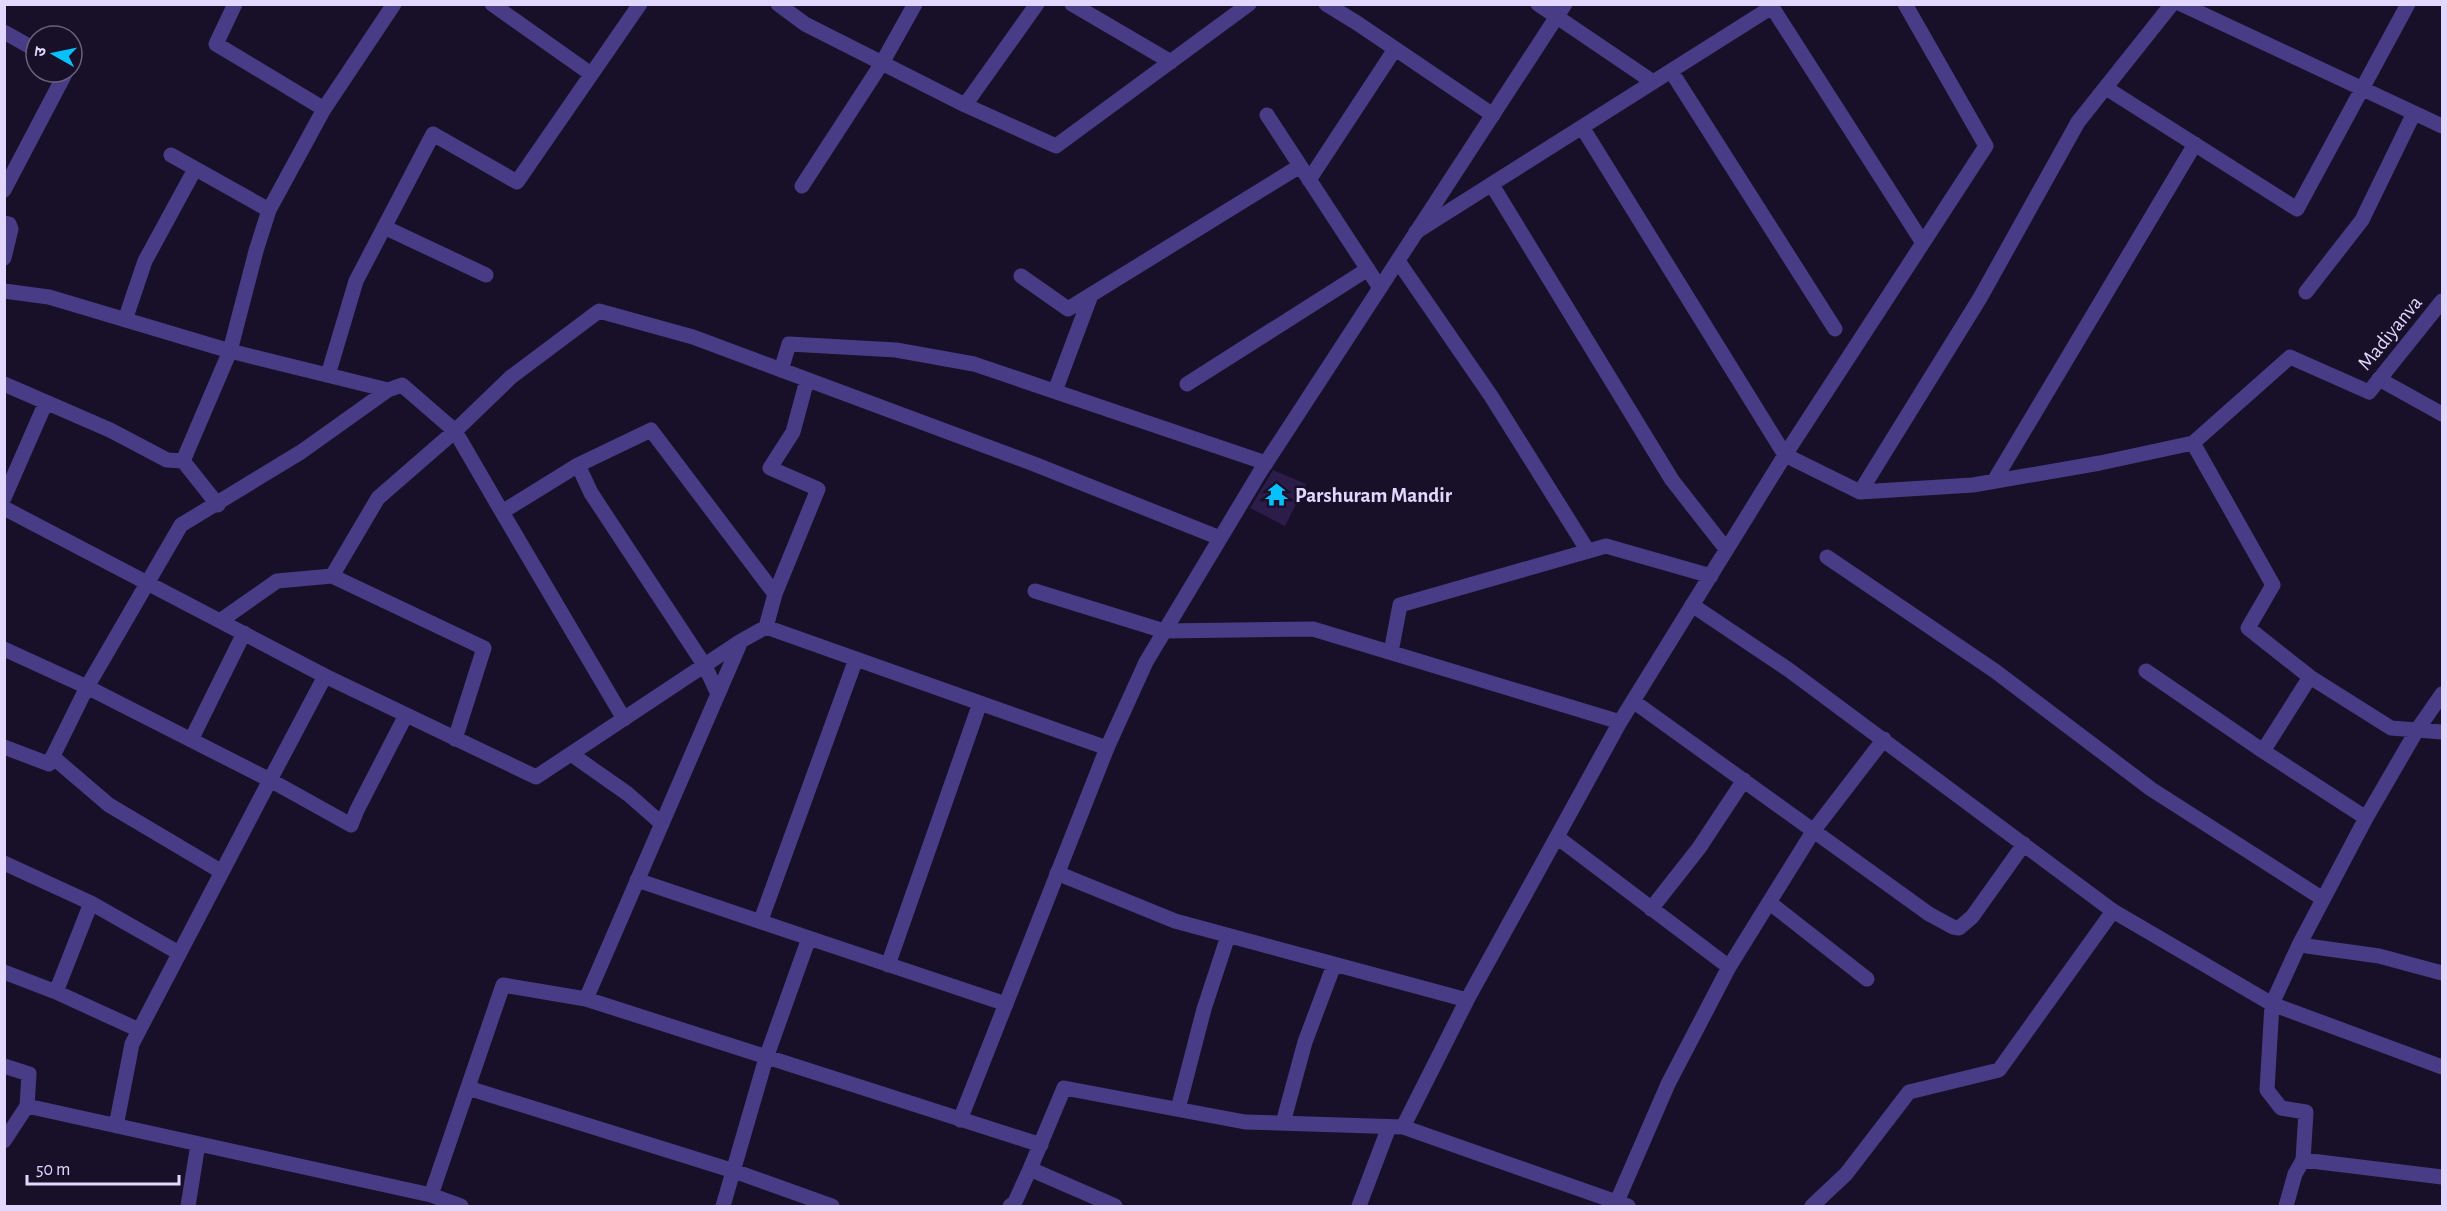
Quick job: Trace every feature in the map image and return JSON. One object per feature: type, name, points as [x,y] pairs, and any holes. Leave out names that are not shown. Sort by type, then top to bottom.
[{"type":"street","points":[[235,4],[216,44],[324,109]]},
{"type":"street","points":[[183,461],[230,351],[269,210],[324,109],[394,4]]},
{"type":"street","points":[[492,4],[591,74]]},
{"type":"street","points":[[328,375],[356,281],[432,134],[517,182],[640,4]]},
{"type":"street","points":[[778,4],[805,24],[965,105],[1056,146],[1249,4]]},
{"type":"street","points":[[802,186],[882,63],[915,4]]},
{"type":"street","points":[[965,105],[1037,4]]},
{"type":"street","points":[[1072,4],[1171,62]]},
{"type":"street","points":[[1326,4],[1493,115]]},
{"type":"street","points":[[1538,4],[1562,10],[1653,82]]},
{"type":"street","points":[[1359,1206],[1396,1127],[1620,722],[1785,455],[1986,146],[1905,4]]},
{"type":"street","points":[[1860,492],[1980,298],[2078,122],[2172,4]]},
{"type":"street","points":[[2181,4],[2203,9],[2442,126]]},
{"type":"street","points":[[2106,88],[2297,209],[2408,4]]},
{"type":"street","points":[[1416,232],[1772,5],[1923,243]]},
{"type":"street","points":[[960,1120],[1107,748],[1146,662],[1266,463],[1562,10]]},
{"type":"street","points":[[4,32],[24,43]]},
{"type":"street","points":[[1309,180],[1395,49]]},
{"type":"street","points":[[1671,71],[1835,329]]},
{"type":"street","points":[[4,190],[60,84]]},
{"type":"street","points":[[2306,292],[2362,220],[2414,113]]},
{"type":"street","points":[[1267,116],[1380,288]]},
{"type":"street","points":[[1582,127],[1785,455],[1860,492],[1973,485],[2100,463],[2193,443],[2273,585],[2248,628],[2310,677],[2391,728],[2442,732]]},
{"type":"street","points":[[1994,481],[2195,144]]},
{"type":"street","points":[[171,155],[269,210]]},
{"type":"street","points":[[1021,276],[1068,309],[1300,166]]},
{"type":"street","points":[[124,320],[145,261],[195,169]]},
{"type":"street","points":[[1492,185],[1672,480],[1726,549]]},
{"type":"street","points":[[4,223],[9,224],[11,229],[4,258]]},
{"type":"street","points":[[384,227],[486,275]]},
{"type":"street","points":[[1398,261],[1491,396],[1588,551]]},
{"type":"street","points":[[1187,384],[1368,269]]},
{"type":"street","points":[[4,291],[49,297],[230,351],[388,390]]},
{"type":"street","points":[[1055,392],[1091,294]]},
{"type":"street","name":"Madiyanva","points":[[2193,443],[2290,357],[2369,392],[2442,301]]},
{"type":"street","points":[[332,576],[378,498],[455,431],[511,377],[599,311],[693,337],[1034,464],[1220,538]]},
{"type":"street","points":[[781,370],[789,344],[896,350],[974,364],[1266,463]]},
{"type":"street","points":[[2379,379],[2442,414]]},
{"type":"street","points":[[4,508],[325,676],[536,777],[741,641],[766,627],[776,594],[818,489],[770,468],[793,432],[807,380]]},
{"type":"street","points":[[4,384],[110,430],[167,460],[183,461],[218,505]]},
{"type":"street","points":[[4,747],[49,765],[54,759],[87,687],[181,525],[218,505],[301,452],[388,390],[402,385],[455,431],[624,718]]},
{"type":"street","points":[[4,498],[46,402]]},
{"type":"street","points":[[502,512],[578,465],[651,430],[776,594]]},
{"type":"street","points":[[578,465],[591,493],[703,666],[718,694]]},
{"type":"street","points":[[1390,652],[1400,605],[1606,546],[1711,576]]},
{"type":"street","points":[[1827,557],[1995,671],[2151,789],[2323,898]]},
{"type":"street","points":[[220,621],[277,581],[332,576],[484,648],[455,739]]},
{"type":"street","points":[[1035,591],[1164,631],[1313,630],[1620,722]]},
{"type":"street","points":[[1692,605],[1789,670],[1884,739],[2113,911],[2272,1004],[2442,1066]]},
{"type":"street","points":[[766,627],[1107,748]]},
{"type":"street","points":[[191,740],[244,633]]},
{"type":"street","points":[[586,999],[741,641]]},
{"type":"street","points":[[4,649],[87,687],[270,780],[351,825],[406,715]]},
{"type":"street","points":[[761,920],[856,659]]},
{"type":"street","points":[[2146,671],[2366,818]]},
{"type":"street","points":[[116,1126],[132,1044],[325,676]]},
{"type":"street","points":[[2263,751],[2310,677]]},
{"type":"street","points":[[2286,1206],[2295,1174],[2303,1160],[2306,1112],[2281,1108],[2267,1090],[2272,1004],[2299,945],[2366,818],[2417,730],[2442,694]]},
{"type":"street","points":[[1633,701],[1929,914],[1953,927],[1959,928],[1972,917],[2024,844]]},
{"type":"street","points":[[888,964],[980,703]]},
{"type":"street","points":[[1010,1206],[1015,1202],[1064,1088],[1245,1122],[1396,1127],[1620,1205],[1668,1084],[1729,967],[1814,830],[1884,739]]},
{"type":"street","points":[[571,754],[628,794],[662,824]]},
{"type":"street","points":[[54,759],[109,805],[222,872]]},
{"type":"street","points":[[1651,909],[1699,848],[1744,780]]},
{"type":"street","points":[[1557,837],[1729,967]]},
{"type":"street","points":[[4,863],[91,903],[179,953]]},
{"type":"street","points":[[1057,873],[1175,921],[1467,1000]]},
{"type":"street","points":[[637,880],[1006,1004]]},
{"type":"street","points":[[56,992],[91,903]]},
{"type":"street","points":[[1770,903],[1867,979]]},
{"type":"street","points":[[1812,1206],[1846,1174],[1909,1092],[1999,1070],[2113,911]]},
{"type":"street","points":[[1178,1109],[1204,1009],[1228,936]]},
{"type":"street","points":[[723,1206],[766,1058],[809,938]]},
{"type":"street","points":[[2307,946],[2379,956],[2442,973]]},
{"type":"street","points":[[1283,1123],[1305,1041],[1334,965]]},
{"type":"street","points":[[4,972],[56,992],[139,1030]]},
{"type":"street","points":[[431,1195],[504,985],[586,999],[1041,1145]]},
{"type":"street","points":[[4,1066],[29,1074],[27,1106],[4,1141]]},
{"type":"street","points":[[468,1088],[734,1171],[832,1206]]},
{"type":"street","points":[[27,1106],[431,1195],[460,1206]]},
{"type":"street","points":[[188,1206],[198,1144]]},
{"type":"street","points":[[2303,1160],[2442,1177]]},
{"type":"street","points":[[1030,1169],[1115,1206]]},
{"type":"building","name":"Parshuram Mandir","points":[[1273,470],[1306,484],[1285,526],[1250,508]]},
{"type":"place","name":"Parshuram Mandir","points":[[1277,495]]}]
